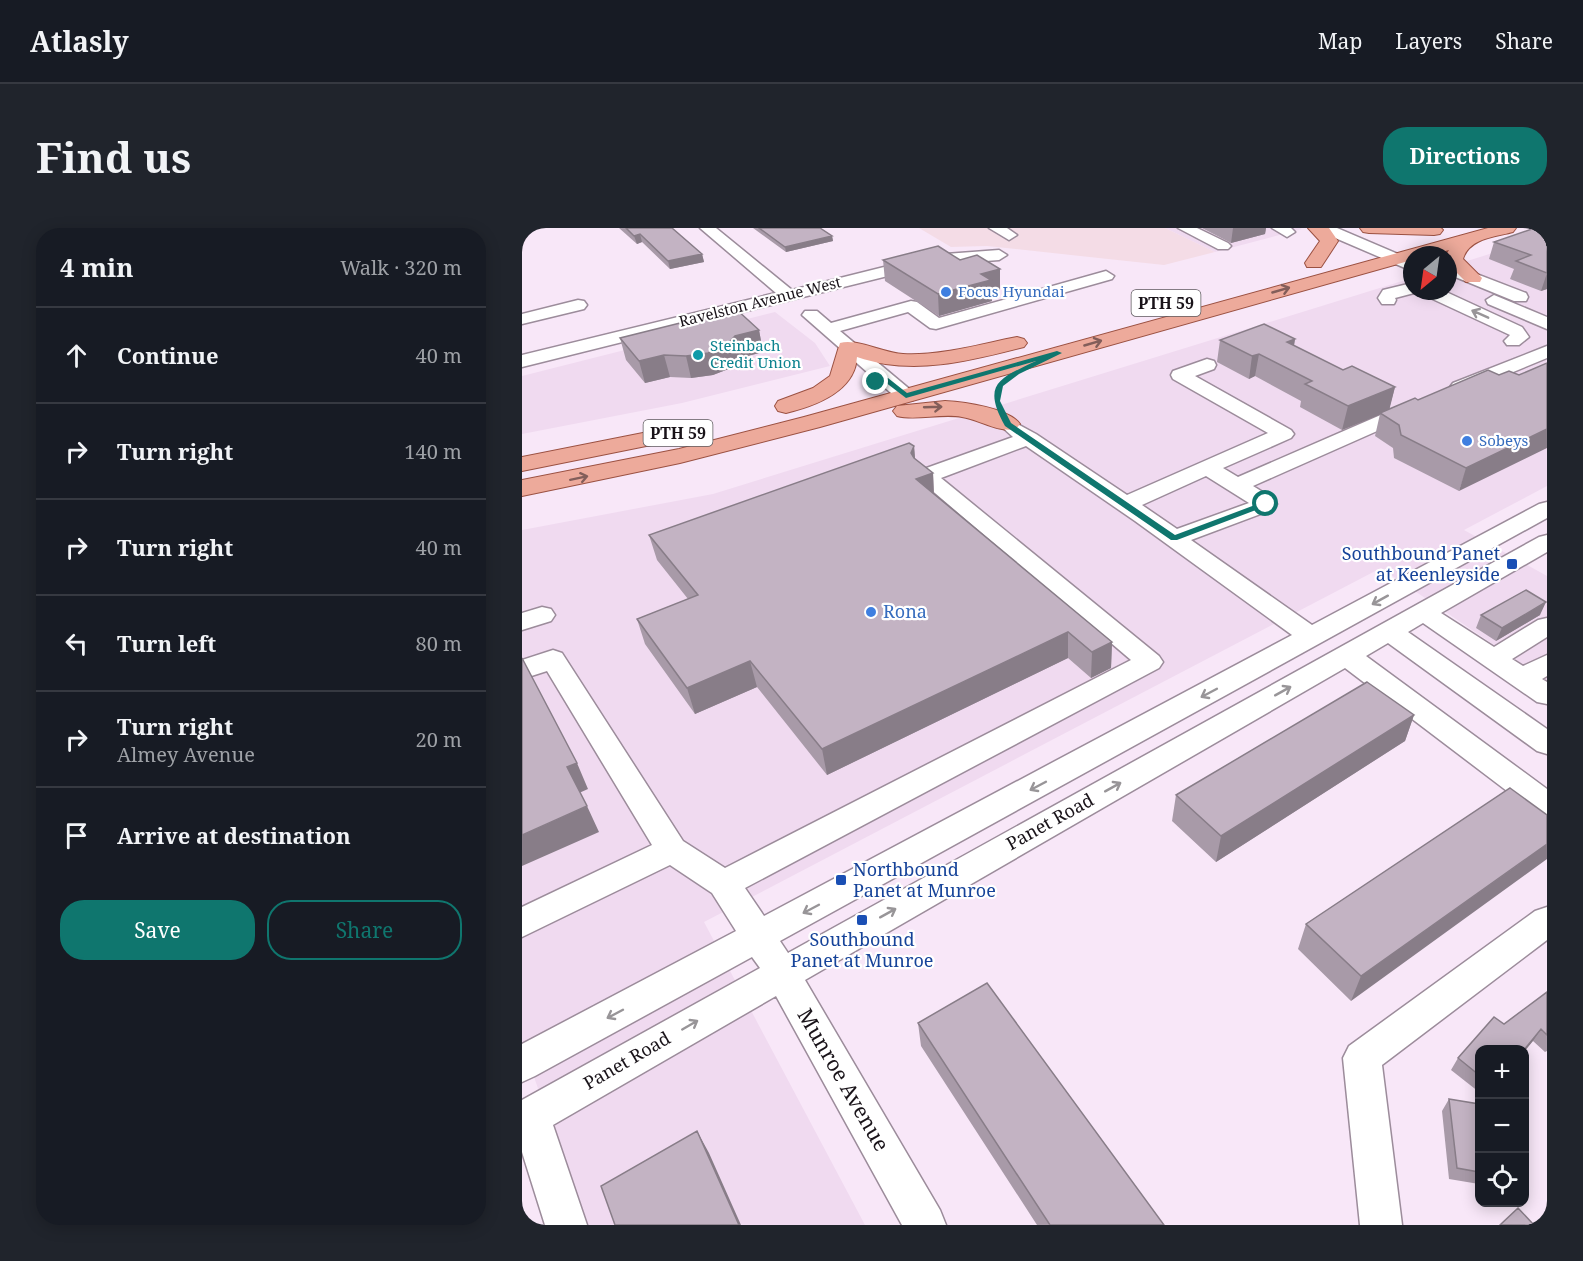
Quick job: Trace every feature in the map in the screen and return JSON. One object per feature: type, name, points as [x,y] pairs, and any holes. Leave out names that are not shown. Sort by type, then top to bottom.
[{"type":"main road","points":[[1317,228],[1326,234],[1329,241],[1319,271]]},
{"type":"main road","points":[[1369,228],[1438,229]]},
{"type":"main road","name":"PTH 59","points":[[1212,291],[1401,256],[1507,228]]},
{"type":"main road","name":"PTH 59","points":[[1401,256],[1438,229]]},
{"type":"main road","points":[[1469,238],[1455,254],[1454,260],[1472,284]]},
{"type":"main road","name":"PTH 59","points":[[522,488],[680,456],[906,396],[1059,353],[1319,271]]},
{"type":"main road","name":"PTH 59","points":[[522,464],[694,429],[1040,337]]},
{"type":"main road","points":[[786,406],[820,392],[840,380],[848,365],[848,347],[876,357],[910,361],[1017,343]]},
{"type":"main road","points":[[1008,424],[996,401],[996,393],[1000,385],[1017,372],[1059,353]]},
{"type":"main road","points":[[772,432],[824,427],[919,408],[941,407],[980,412],[1008,424]]},
{"type":"street","points":[[707,228],[788,295]]},
{"type":"street","points":[[1185,228],[1222,246]]},
{"type":"street","points":[[1324,228],[1401,256]]},
{"type":"street","points":[[1351,228],[1401,256]]},
{"type":"street","name":"Ravelston Avenue West","points":[[529,359],[932,260],[999,255]]},
{"type":"street","points":[[1457,274],[1498,298],[1547,318]]},
{"type":"street","points":[[827,329],[911,306],[936,324],[1106,276]]},
{"type":"street","points":[[1457,282],[1472,284],[1547,308]]},
{"type":"street","points":[[1472,284],[1547,324]]},
{"type":"street","points":[[1388,300],[1386,298],[1389,294],[1403,290]]},
{"type":"street","points":[[1449,300],[1516,331],[1520,337],[1513,341]]},
{"type":"street","points":[[522,319],[578,305]]},
{"type":"street","points":[[811,315],[906,396]]},
{"type":"street","points":[[522,339],[529,359]]},
{"type":"street","points":[[1237,485],[1544,350]]},
{"type":"street","points":[[1126,504],[1284,434],[1180,375],[1207,365]]},
{"type":"street","points":[[1008,424],[1126,504],[1312,637]]},
{"type":"street","points":[[522,670],[553,659],[672,850],[724,884],[1150,662],[926,476],[1029,438]]},
{"type":"street","points":[[1174,538],[1266,504],[1207,467]]},
{"type":"street","name":"Panet Road","points":[[522,1064],[1547,509]]},
{"type":"street","points":[[1506,531],[1543,549]]},
{"type":"street","name":"Panet Road","points":[[526,1118],[1346,655],[1543,549]]},
{"type":"street","points":[[1423,612],[1547,695]]},
{"type":"street","points":[[1493,659],[1547,627]]},
{"type":"street","points":[[1389,631],[1547,744]]},
{"type":"street","points":[[1346,655],[1547,805]]},
{"type":"street","points":[[1522,678],[1547,664]]},
{"type":"street","points":[[522,923],[672,850]]},
{"type":"street","name":"Munroe Avenue","points":[[724,884],[782,973],[925,1225]]},
{"type":"street","points":[[1381,1225],[1362,1058],[1547,921]]},
{"type":"street","points":[[526,1118],[566,1225]]},
{"type":"shaded area","points":[[919,228],[1165,228],[1215,252],[1164,265],[987,246],[951,247]]},
{"type":"shaded area","points":[[1165,228],[1300,228],[1302,229],[1215,252]]},
{"type":"shaded area","points":[[1547,236],[1547,486],[1464,530],[1547,576],[1547,681],[1381,568],[704,922],[865,1225],[585,1225],[522,1042],[522,530],[713,494],[1403,281],[1403,300],[1457,300],[1457,264]]},
{"type":"shaded area","points":[[775,312],[815,343],[830,366],[682,403],[522,434],[522,376]]},
{"type":"building","points":[[626,228],[672,228],[702,254],[668,261],[640,234],[634,236]]},
{"type":"building","points":[[759,228],[820,228],[832,236],[785,247]]},
{"type":"building","points":[[1535,228],[1547,231],[1547,273],[1516,261],[1531,255],[1494,242]]},
{"type":"building","points":[[938,246],[960,260],[977,255],[1000,269],[981,274],[991,280],[938,294],[883,260]]},
{"type":"building","points":[[736,309],[759,330],[735,336],[726,346],[708,353],[686,356],[664,355],[639,361],[620,338]]},
{"type":"building","points":[[1264,324],[1295,339],[1287,342],[1343,370],[1352,366],[1395,387],[1348,406],[1305,384],[1312,381],[1259,354],[1252,356],[1220,340]]},
{"type":"building","name":"Sobeys","points":[[1547,363],[1547,429],[1466,468],[1401,435],[1399,425],[1380,413],[1415,398],[1418,400],[1488,370],[1499,375],[1509,371],[1519,375]]},
{"type":"building","points":[[909,443],[914,446],[911,453],[914,458],[933,473],[916,479],[1112,642],[1092,652],[1068,632],[822,749],[750,661],[687,688],[637,619],[698,595],[649,535]]},
{"type":"building","points":[[1526,590],[1546,602],[1502,628],[1481,615]]},
{"type":"building","points":[[522,658],[577,763],[567,767],[587,806],[522,835]]},
{"type":"building","points":[[1367,682],[1414,715],[1221,836],[1176,795]]},
{"type":"building","points":[[1510,788],[1547,815],[1547,844],[1361,976],[1306,924]]},
{"type":"building","points":[[987,983],[1164,1225],[1050,1225],[918,1023]]},
{"type":"building","points":[[1547,992],[1547,1035],[1541,1029],[1528,1045],[1475,1045],[1475,1072],[1458,1058],[1494,1017],[1504,1024]]},
{"type":"building","points":[[1449,1099],[1475,1103],[1475,1171],[1457,1168]]},
{"type":"building","points":[[697,1131],[739,1225],[615,1225],[601,1186]]},
{"type":"building","points":[[1518,1208],[1534,1225],[1500,1225]]},
{"type":"place","name":"Focus Hyundai","points":[[946,292]]},
{"type":"place","name":"Steinbach Credit Union","points":[[698,355]]},
{"type":"place","name":"Sobeys","points":[[1467,441]]},
{"type":"place","name":"Southbound Panet at Keenleyside","points":[[1512,564]]},
{"type":"place","name":"Rona","points":[[871,612]]},
{"type":"place","name":"Northbound Panet at Munroe","points":[[841,880]]},
{"type":"place","name":"Southbound Panet at Munroe","points":[[862,920]]},
{"type":"route","points":[[876,382],[886,379],[906,396],[1059,353],[1017,372],[1000,385],[996,393],[996,401],[1008,424],[1174,538],[1266,504]]}]
